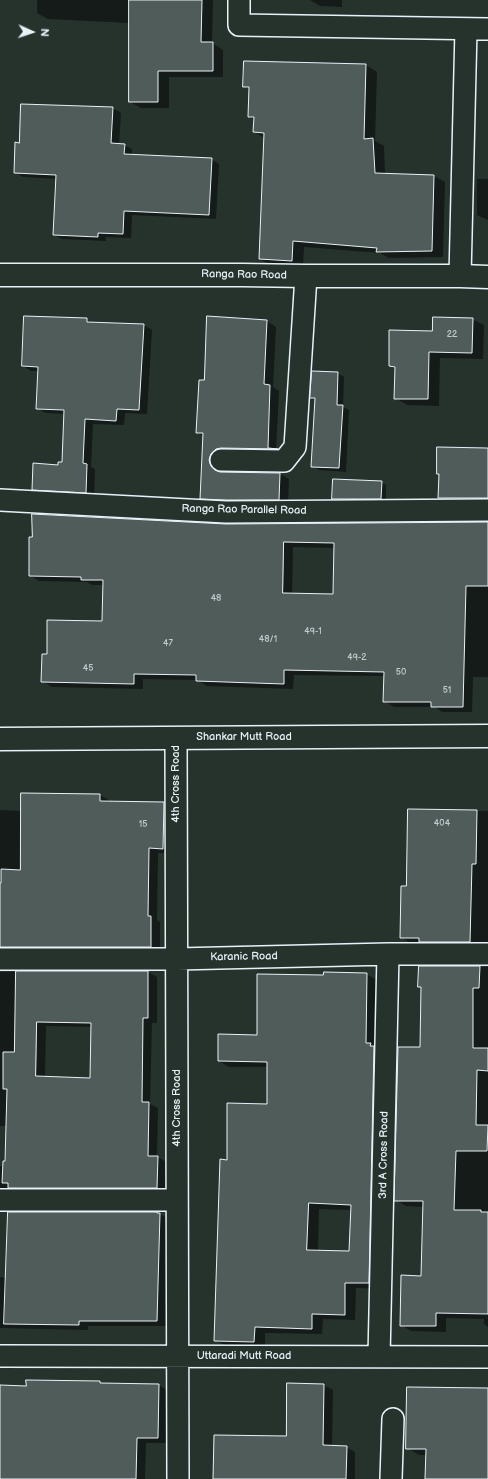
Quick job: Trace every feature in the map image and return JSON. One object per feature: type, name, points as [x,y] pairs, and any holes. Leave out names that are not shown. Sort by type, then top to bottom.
[{"type":"street","points":[[239,0],[238,25],[466,29],[488,28]]},
{"type":"street","points":[[460,276],[466,29]]},
{"type":"street","name":"Ranga Rao Road","points":[[0,276],[242,275],[488,277]]},
{"type":"street","points":[[222,460],[284,461],[295,446],[306,276]]},
{"type":"street","name":"Ranga Rao Parallel Road","points":[[0,500],[226,512],[488,510]]},
{"type":"street","name":"Shankar Mutt Road","points":[[0,739],[488,736]]},
{"type":"street","name":"4th Cross Road","points":[[176,738],[178,1479]]},
{"type":"street","name":"Karanic Road","points":[[0,959],[177,959],[388,954],[488,954]]},
{"type":"street","name":"3rd A Cross Road","points":[[379,1357],[388,954]]},
{"type":"street","points":[[0,1200],[177,1200]]},
{"type":"street","name":"Uttaradi Mutt Road","points":[[0,1356],[488,1357]]},
{"type":"street","points":[[391,1479],[393,1419]]},
{"type":"building","points":[[129,0],[202,0],[201,42],[213,42],[213,71],[158,71],[158,102],[129,102]]},
{"type":"building","points":[[244,61],[366,64],[364,139],[373,138],[375,173],[434,175],[432,251],[376,252],[377,248],[293,241],[292,261],[259,259],[264,133],[253,132],[254,117],[248,117],[249,87],[243,87]]},
{"type":"building","points":[[21,104],[113,107],[111,143],[125,144],[124,154],[212,158],[209,215],[124,211],[123,234],[98,233],[98,237],[53,235],[56,175],[14,173],[15,142],[19,143]]},
{"type":"building","points":[[24,316],[87,318],[87,322],[144,324],[139,410],[117,409],[116,421],[85,419],[83,463],[87,464],[86,493],[32,490],[33,463],[58,465],[58,462],[62,462],[64,410],[36,409],[38,367],[22,366]]},
{"type":"building","points":[[207,316],[267,320],[264,384],[270,385],[268,448],[278,449],[221,448],[216,449],[211,454],[209,460],[211,466],[220,472],[280,473],[279,500],[200,499],[203,433],[196,433],[199,380],[204,380]]},
{"type":"building","points":[[433,317],[473,318],[472,353],[429,352],[428,399],[394,399],[395,367],[389,366],[389,330],[432,331]]},
{"type":"building","points":[[312,371],[338,372],[337,405],[343,405],[339,468],[311,467],[315,398],[310,398]]},
{"type":"building","points":[[437,447],[488,448],[488,498],[438,498],[439,474],[437,474]]},
{"type":"building","points":[[333,479],[382,481],[381,499],[332,499]]},
{"type":"building","points":[[32,514],[226,524],[488,522],[488,586],[466,586],[463,707],[431,707],[431,702],[383,702],[384,672],[284,670],[284,684],[196,681],[196,675],[134,674],[134,684],[41,682],[42,654],[47,654],[47,620],[102,621],[103,580],[81,580],[81,577],[29,576],[29,537],[32,537]],"holes":[[[284,542],[334,543],[333,594],[283,593]]]},
{"type":"building","points":[[21,793],[100,794],[100,801],[164,802],[163,849],[149,848],[148,916],[151,916],[151,947],[0,947],[1,869],[20,870]]},
{"type":"building","points":[[408,809],[477,810],[476,864],[472,864],[470,942],[419,942],[419,938],[400,938],[401,886],[406,886]]},
{"type":"building","points":[[419,966],[480,966],[479,988],[473,988],[473,1048],[488,1048],[488,1071],[477,1070],[476,1125],[488,1125],[487,1151],[456,1151],[454,1210],[481,1210],[481,1212],[488,1212],[488,1314],[436,1313],[436,1326],[400,1326],[401,1275],[421,1276],[423,1201],[394,1201],[398,1047],[420,1047],[421,987],[418,987]]},
{"type":"building","points":[[16,971],[148,971],[148,1018],[143,1018],[142,1102],[149,1102],[148,1156],[158,1156],[157,1188],[8,1188],[8,1183],[2,1183],[3,1161],[5,1161],[7,1089],[3,1089],[3,1052],[14,1052]],"holes":[[[37,1022],[91,1023],[90,1078],[36,1076]]]},
{"type":"building","points":[[324,972],[367,973],[366,1043],[371,1043],[370,1046],[374,1046],[369,1283],[345,1283],[345,1315],[312,1314],[312,1329],[255,1327],[254,1342],[214,1341],[220,1159],[227,1160],[227,1103],[267,1104],[267,1062],[218,1061],[218,1034],[257,1035],[257,974],[323,975]],"holes":[[[309,1203],[351,1205],[349,1251],[307,1250]]]},
{"type":"building","points":[[8,1212],[160,1213],[157,1321],[79,1321],[79,1325],[4,1324]]},
{"type":"building","points":[[26,1380],[100,1381],[100,1383],[159,1384],[158,1438],[137,1438],[136,1479],[0,1479],[0,1385],[26,1386]]},
{"type":"building","points":[[287,1383],[324,1384],[323,1445],[347,1446],[346,1479],[213,1479],[214,1435],[286,1436]]},
{"type":"building","points":[[407,1387],[488,1388],[488,1479],[425,1479],[426,1449],[406,1449]]}]
